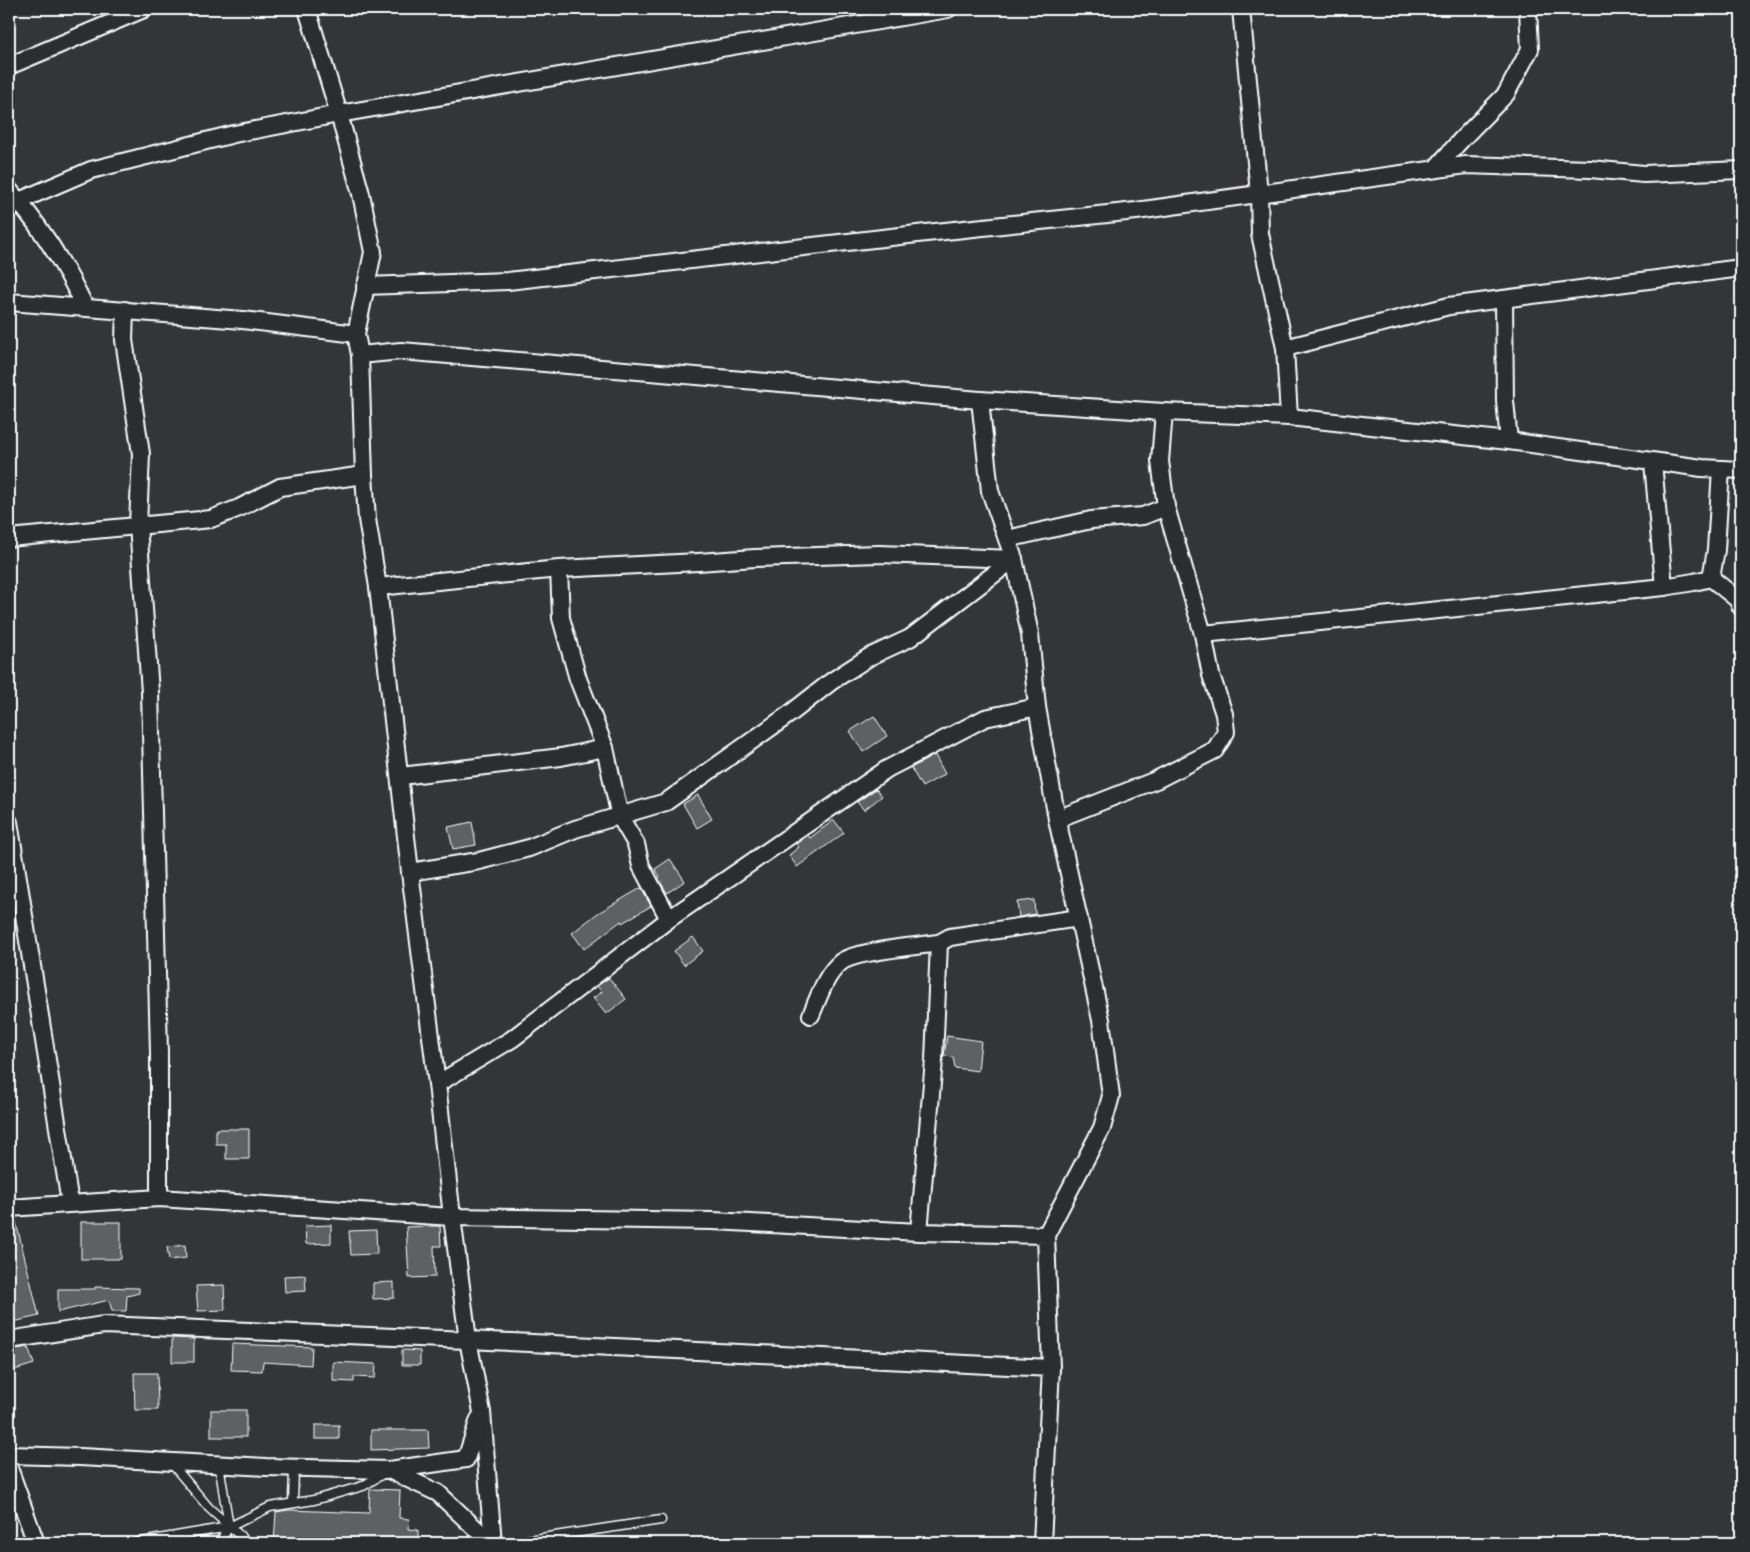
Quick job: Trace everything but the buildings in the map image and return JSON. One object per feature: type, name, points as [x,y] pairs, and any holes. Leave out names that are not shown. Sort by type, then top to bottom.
[{"type":"street","points":[[9,66],[144,9]]},
{"type":"street","points":[[307,9],[361,194],[373,252],[356,334],[360,355],[367,519],[378,587],[452,1217],[468,1340],[482,1412],[492,1543]]},
{"type":"street","points":[[85,307],[72,278],[37,224],[14,196],[91,170],[234,134],[339,114],[948,9]]},
{"type":"street","points":[[1240,9],[1259,193],[1260,234],[1286,348],[1289,417]]},
{"type":"street","points":[[1435,169],[1460,140],[1506,94],[1530,49],[1528,9]]},
{"type":"street","points":[[365,286],[508,281],[1136,211],[1466,165],[1590,169],[1644,174],[1741,170]]},
{"type":"street","points":[[1286,348],[1448,306],[1741,268]]},
{"type":"street","points":[[1504,300],[1505,401],[1509,441]]},
{"type":"street","points":[[9,302],[243,320],[356,334]]},
{"type":"street","points":[[125,310],[124,340],[140,454],[138,526],[150,692],[159,1054],[159,1198]]},
{"type":"street","points":[[360,355],[401,351],[980,400],[1164,412],[1289,417],[1509,441],[1652,462],[1741,470]]},
{"type":"street","points":[[980,400],[990,491],[1014,559],[1030,634],[1037,707],[1057,820],[1101,1020],[1111,1096],[1102,1128],[1046,1235],[1051,1368],[1042,1543]]},
{"type":"street","points":[[1057,820],[1156,780],[1215,750],[1226,732],[1224,714],[1212,676],[1204,634],[1166,507],[1160,461],[1164,412]]},
{"type":"street","points":[[1652,462],[1664,587]]},
{"type":"street","points":[[1711,578],[1716,550],[1721,469]]},
{"type":"street","points":[[9,538],[211,519],[239,508],[280,487],[364,475]]},
{"type":"street","points":[[1007,539],[1091,520],[1143,516],[1166,507]]},
{"type":"street","points":[[378,587],[559,569],[755,558],[879,554],[1014,559]]},
{"type":"street","points":[[410,872],[487,859],[529,848],[576,829],[666,802],[791,713],[832,681],[869,657],[910,638],[1014,559]]},
{"type":"street","points":[[559,569],[561,618],[578,679],[605,748],[620,817],[636,844],[641,866],[669,919]]},
{"type":"street","points":[[1204,634],[1664,587],[1711,578]]},
{"type":"street","points":[[1711,578],[1737,599],[1741,607]]},
{"type":"street","points":[[437,1084],[512,1039],[669,919],[887,769],[985,718],[1037,707]]},
{"type":"street","points":[[401,776],[561,757],[605,748]]},
{"type":"street","points":[[9,822],[70,1203]]},
{"type":"street","points":[[811,1015],[822,988],[832,971],[842,960],[857,955],[939,943],[950,937],[1079,918]]},
{"type":"street","points":[[919,1232],[934,1060],[939,943]]},
{"type":"street","points":[[9,1208],[159,1198],[452,1217],[714,1221],[919,1232],[1046,1235]]},
{"type":"street","points":[[9,1340],[103,1325],[468,1340],[1051,1368]]},
{"type":"street","points":[[9,1455],[294,1468],[389,1470],[466,1459],[482,1412]]},
{"type":"street","points":[[9,1468],[36,1543]]},
{"type":"street","points":[[389,1470],[438,1493],[492,1543]]},
{"type":"lane","points":[[170,1462],[209,1508],[248,1543]]},
{"type":"lane","points":[[219,1464],[229,1526],[219,1543]]},
{"type":"lane","points":[[293,1503],[294,1468]]},
{"type":"lane","points":[[135,1543],[229,1526],[270,1507],[314,1500],[363,1486],[389,1470]]},
{"type":"lane","points":[[508,1543],[661,1520]]}]
